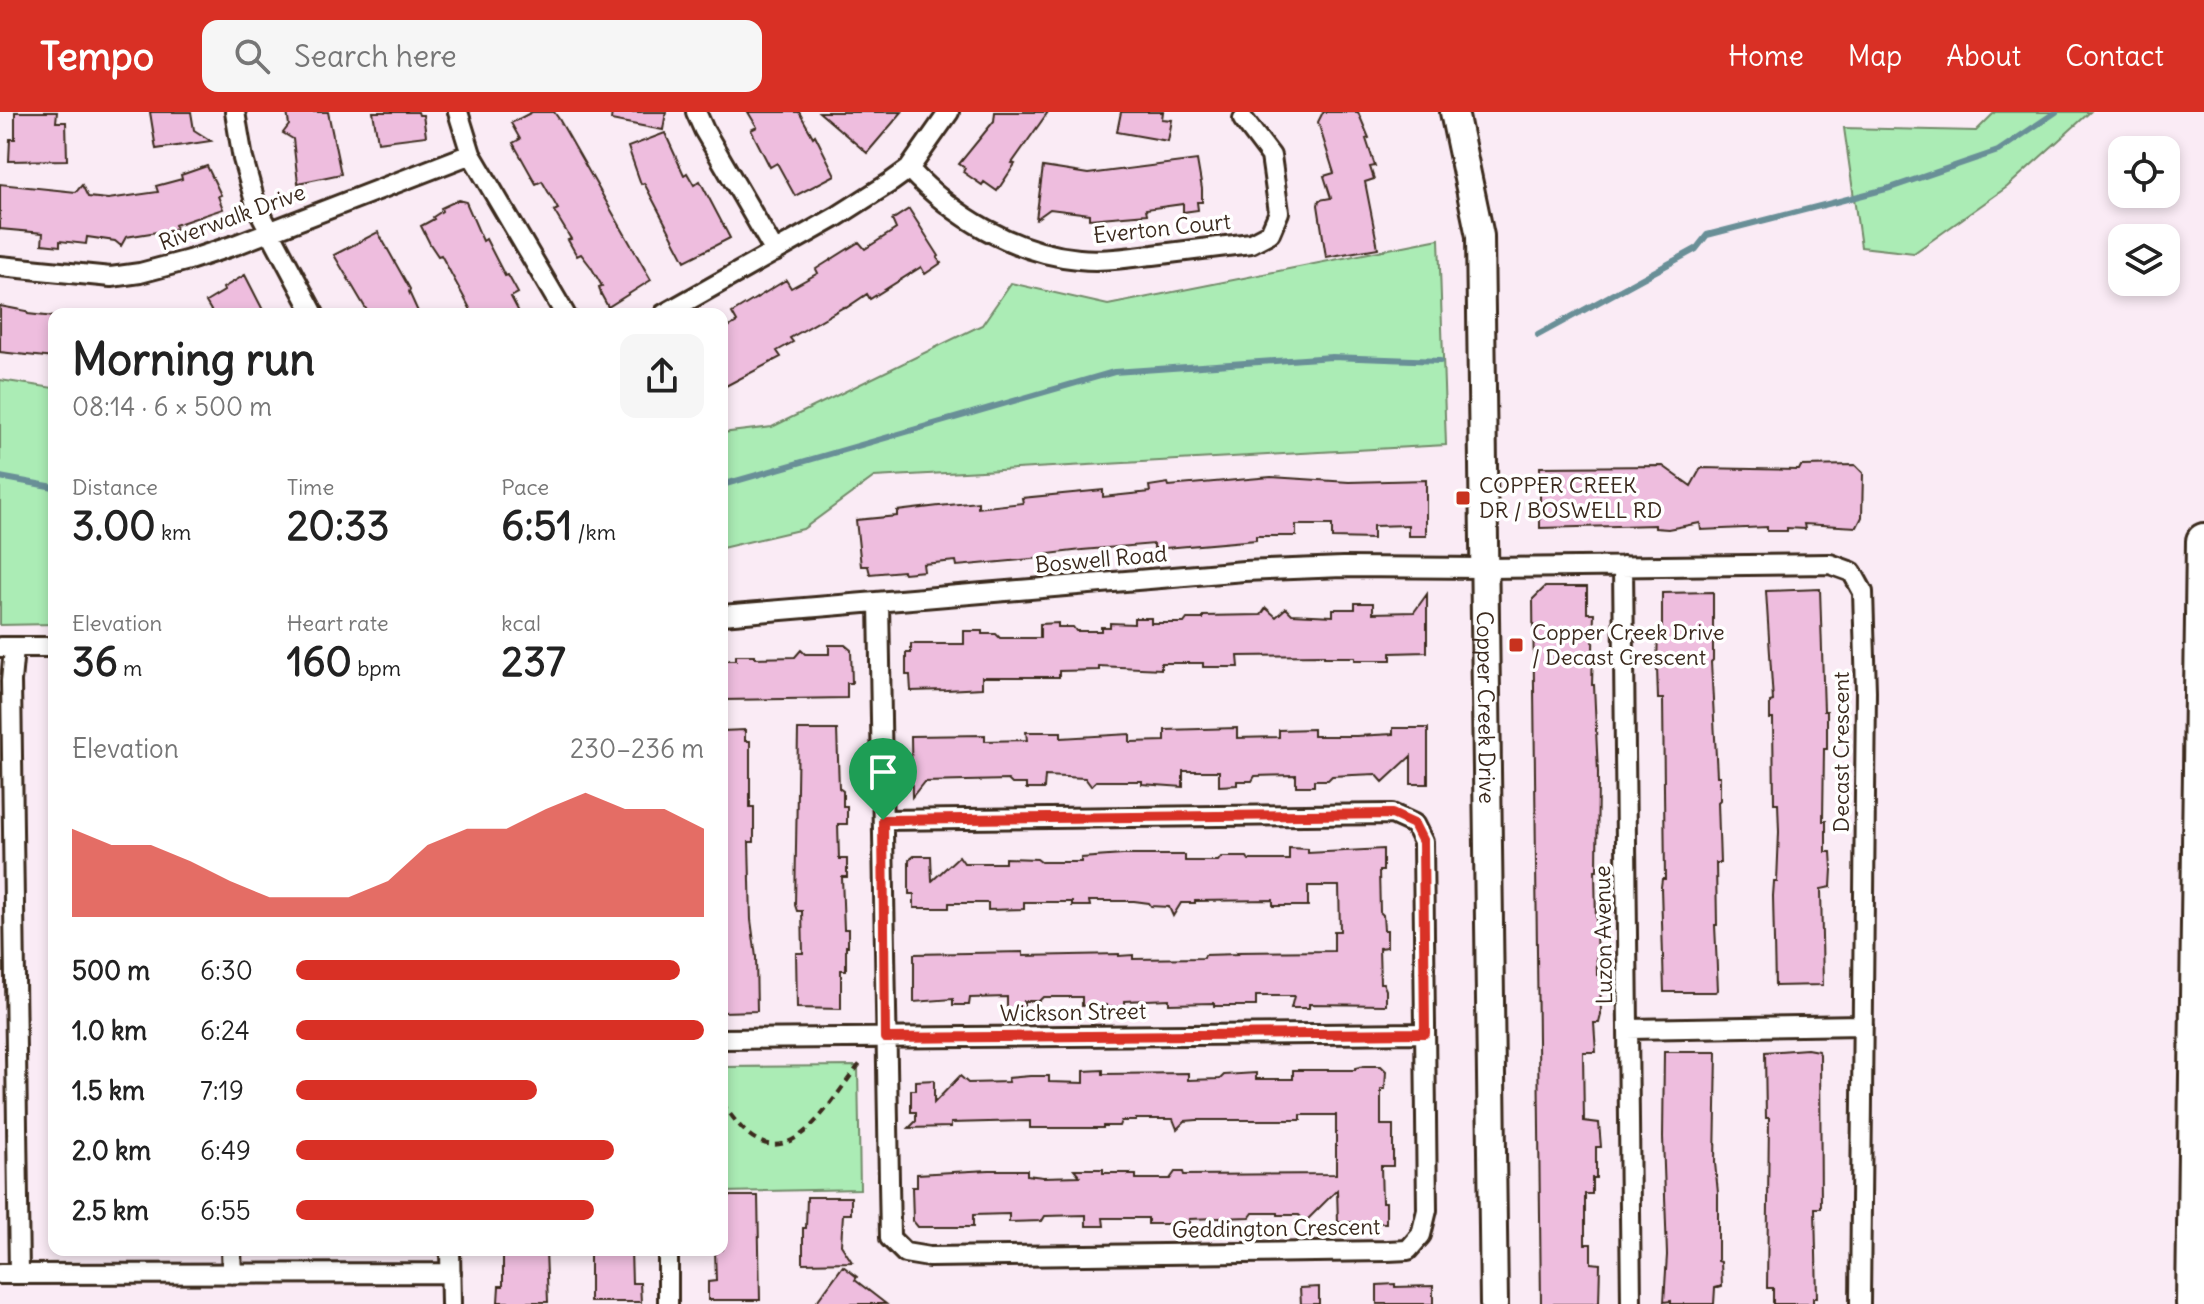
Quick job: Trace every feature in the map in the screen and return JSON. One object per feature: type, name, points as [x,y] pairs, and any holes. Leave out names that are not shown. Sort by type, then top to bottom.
[{"type":"highway","points":[[2194,1304],[2204,541]]},
{"type":"street","points":[[235,112],[243,159],[256,205],[311,308]]},
{"type":"street","points":[[458,112],[471,154],[561,308]]},
{"type":"street","points":[[696,112],[775,252]]},
{"type":"street","points":[[675,308],[868,198],[909,169],[949,112]]},
{"type":"street","name":"Copper Creek Drive","points":[[1454,112],[1480,236],[1494,1304]]},
{"type":"street","name":"Everton Court","points":[[909,169],[926,187],[996,235],[1020,246],[1056,256],[1080,260],[1117,259],[1251,243],[1270,233],[1279,212],[1271,156],[1243,119]]},
{"type":"street","name":"Riverwalk Drive","points":[[0,266],[125,276],[189,260],[471,154]]},
{"type":"street","name":"Decast Crescent","points":[[1486,568],[1830,564],[1852,572],[1863,592],[1866,691],[1860,1304]]},
{"type":"street","name":"Luzon Avenue","points":[[1623,566],[1631,1304]]},
{"type":"street","name":"Boswell Road","points":[[728,615],[1244,571],[1343,567],[1486,568]]},
{"type":"street","name":"Geddington Crescent","points":[[879,603],[890,1238],[905,1253],[929,1257],[1408,1250],[1421,1235],[1427,1210],[1423,842],[1414,824],[1392,814],[883,820]]},
{"type":"street","points":[[48,647],[7,648],[11,681],[9,1274],[451,1273]]},
{"type":"street","points":[[1628,1029],[1863,1025]]},
{"type":"street","name":"Wickson Street","points":[[728,1039],[1425,1033]]},
{"type":"street","points":[[231,1256],[232,1274]]},
{"type":"street","points":[[450,1256],[451,1304]]},
{"type":"street","points":[[668,1256],[668,1304]]},
{"type":"path","points":[[728,1110],[743,1129],[759,1141],[774,1145],[789,1143],[808,1130],[860,1064]]},
{"type":"green space","points":[[1995,112],[2090,112],[2007,187],[1914,253],[1861,247],[1844,128],[1976,131]]},
{"type":"green space","points":[[1439,239],[1446,445],[874,477],[803,529],[728,547],[728,432],[772,427],[982,325],[1011,283],[1108,305]]},
{"type":"green space","points":[[0,380],[48,387],[48,624],[0,625]]},
{"type":"green space","points":[[858,1066],[860,1189],[728,1192],[728,1067]]},
{"type":"building","points":[[15,112],[57,112],[56,122],[66,122],[67,160],[9,161],[10,139],[15,139]]},
{"type":"building","points":[[150,112],[191,112],[194,130],[211,141],[156,149]]},
{"type":"building","points":[[287,112],[328,112],[341,174],[298,183],[293,139],[283,133],[289,125]]},
{"type":"building","points":[[373,112],[418,112],[423,115],[426,136],[378,142]]},
{"type":"building","points":[[532,112],[554,112],[559,119],[651,280],[608,307],[599,287],[602,286],[581,254],[577,256],[554,211],[558,209],[542,181],[536,184],[513,143],[520,139],[511,123]]},
{"type":"building","points":[[612,112],[666,112],[663,130],[611,120]]},
{"type":"building","points":[[748,112],[799,112],[813,137],[815,135],[835,175],[795,196],[777,163],[770,167],[751,130],[757,127]]},
{"type":"building","points":[[819,112],[902,112],[867,153]]},
{"type":"building","points":[[995,112],[1048,112],[1012,163],[1015,164],[997,191],[963,172],[965,168],[959,164],[994,121]]},
{"type":"building","points":[[1121,112],[1163,112],[1162,119],[1172,120],[1168,141],[1117,132]]},
{"type":"building","points":[[1323,112],[1358,112],[1369,138],[1366,139],[1375,166],[1370,167],[1374,179],[1365,182],[1378,248],[1326,257],[1318,205],[1319,200],[1331,198],[1324,176],[1334,173],[1318,122]]},
{"type":"building","points":[[665,133],[684,175],[687,173],[694,185],[700,181],[730,238],[685,261],[644,183],[641,184],[628,147]]},
{"type":"building","points":[[1197,160],[1202,189],[1202,202],[1197,202],[1198,210],[1183,212],[1183,204],[1146,209],[1147,214],[1089,219],[1089,214],[1050,209],[1036,219],[1043,167],[1088,174]]},
{"type":"building","points":[[207,166],[221,195],[218,196],[223,209],[175,225],[176,229],[126,237],[121,246],[115,241],[87,237],[86,244],[60,241],[60,246],[42,244],[43,233],[0,229],[0,184],[76,192],[82,185],[88,197],[108,199],[158,192],[156,186],[182,179],[181,175]]},
{"type":"building","points":[[458,200],[466,202],[483,241],[486,239],[505,276],[508,275],[518,293],[511,297],[517,308],[470,308],[421,226],[434,219],[442,211],[441,208]]},
{"type":"building","points":[[909,209],[941,263],[925,274],[921,267],[870,299],[867,294],[844,307],[790,338],[793,342],[777,351],[781,357],[728,385],[728,327],[737,322],[732,313],[786,280],[791,288],[818,273],[816,269],[859,242],[865,249],[896,229],[892,220]]},
{"type":"building","points":[[378,232],[410,289],[416,308],[365,308],[334,255]]},
{"type":"building","points":[[245,275],[262,308],[210,308],[206,302],[224,291],[223,288]]},
{"type":"building","points":[[0,306],[48,316],[48,357],[0,352]]},
{"type":"building","points":[[1855,465],[1863,473],[1862,517],[1857,527],[1804,524],[1805,529],[1787,528],[1787,531],[1767,531],[1767,527],[1701,530],[1700,523],[1668,529],[1655,528],[1655,525],[1540,528],[1540,467],[1663,466],[1691,486],[1701,468],[1799,470],[1801,466]]},
{"type":"building","points":[[1271,477],[1349,482],[1426,480],[1426,536],[1408,536],[1408,525],[1373,526],[1373,539],[1332,538],[1332,525],[1296,525],[1296,536],[1256,536],[1256,540],[1165,548],[1154,548],[1154,544],[1082,550],[1048,554],[1049,557],[1042,558],[957,566],[956,561],[923,564],[924,571],[904,573],[870,574],[868,566],[861,566],[856,520],[897,516],[897,511],[978,502],[978,508],[1023,503],[1022,498],[1103,490],[1103,497],[1150,492],[1149,486],[1168,483],[1169,486]]},
{"type":"building","points":[[1545,587],[1587,587],[1587,613],[1594,613],[1592,685],[1598,773],[1595,870],[1601,1015],[1599,1023],[1594,1023],[1596,1052],[1583,1052],[1584,1121],[1599,1123],[1601,1147],[1596,1147],[1596,1178],[1592,1178],[1592,1194],[1585,1194],[1585,1244],[1591,1244],[1591,1263],[1600,1264],[1599,1304],[1541,1304],[1533,599]]},
{"type":"building","points":[[1820,589],[1824,711],[1827,711],[1823,821],[1826,821],[1826,852],[1831,852],[1832,869],[1831,887],[1821,889],[1823,985],[1775,986],[1773,896],[1774,882],[1777,882],[1779,832],[1778,803],[1774,803],[1773,719],[1770,719],[1770,702],[1773,701],[1766,591]]},
{"type":"building","points":[[1713,592],[1711,662],[1717,776],[1720,776],[1720,863],[1716,863],[1715,925],[1718,990],[1664,992],[1661,887],[1662,879],[1665,879],[1663,699],[1658,699],[1657,667],[1658,629],[1662,629],[1662,593]]},
{"type":"building","points":[[1427,594],[1427,652],[1391,653],[1391,660],[1355,660],[1355,657],[1324,655],[1238,656],[1239,667],[1203,667],[1203,663],[1161,663],[1161,669],[1099,666],[1099,670],[1059,671],[1059,677],[982,677],[982,688],[946,690],[911,691],[910,675],[906,675],[906,653],[911,653],[911,644],[964,644],[964,631],[982,631],[982,634],[996,634],[1000,638],[1040,638],[1040,624],[1058,623],[1058,627],[1073,627],[1076,631],[1101,631],[1101,627],[1110,627],[1110,623],[1134,624],[1134,618],[1151,618],[1151,623],[1184,623],[1187,619],[1203,619],[1203,616],[1261,615],[1266,608],[1276,617],[1286,608],[1292,614],[1333,616],[1333,609],[1355,609],[1355,603],[1373,603],[1373,613],[1414,612]]},
{"type":"building","points":[[829,645],[845,645],[851,650],[852,683],[847,683],[847,698],[728,700],[728,660],[736,660],[736,655],[795,657],[801,650],[805,654],[829,654]]},
{"type":"building","points":[[1237,728],[1237,738],[1279,737],[1279,730],[1313,729],[1313,736],[1356,736],[1393,734],[1393,728],[1428,728],[1428,784],[1411,784],[1411,756],[1383,782],[1376,774],[1353,775],[1314,780],[1314,786],[1296,786],[1296,775],[1255,776],[1252,781],[1219,786],[1219,771],[1183,771],[1183,787],[1142,784],[1142,781],[1096,781],[1091,786],[1085,778],[1045,776],[1044,789],[1026,789],[1026,784],[1012,784],[1008,780],[924,782],[912,797],[911,736],[985,735],[985,741],[1027,740],[1026,732],[1061,732],[1061,738],[1130,734],[1130,742],[1165,741],[1165,730]]},
{"type":"building","points":[[745,730],[745,741],[750,741],[750,807],[754,807],[754,842],[749,842],[751,920],[756,957],[757,1011],[728,1012],[728,731]]},
{"type":"building","points":[[798,730],[837,730],[839,788],[843,791],[843,806],[847,806],[847,824],[838,824],[839,859],[847,859],[847,877],[842,877],[844,929],[848,929],[848,946],[846,970],[841,970],[841,1009],[797,1008],[796,953],[803,953],[802,911],[797,911],[795,905]]},
{"type":"building","points":[[1289,848],[1308,849],[1308,853],[1383,849],[1383,871],[1379,871],[1380,912],[1384,930],[1387,930],[1387,947],[1379,948],[1380,983],[1386,990],[1386,1005],[1309,1004],[1309,1008],[1291,1008],[1294,996],[1256,996],[1256,1006],[1169,1004],[1169,999],[1125,1001],[1125,1007],[1106,1008],[1106,1005],[1082,1006],[1082,997],[1043,997],[1039,1001],[1024,1001],[1024,1009],[1007,1009],[1007,997],[970,998],[969,1005],[953,1005],[953,999],[914,1002],[914,954],[1119,954],[1133,955],[1133,959],[1204,958],[1205,955],[1237,952],[1334,951],[1334,931],[1340,931],[1339,886],[1308,886],[1308,906],[1273,906],[1273,900],[1195,901],[1181,903],[1173,916],[1169,907],[1134,901],[1089,901],[1090,906],[1072,906],[1072,902],[1024,902],[1024,909],[988,910],[988,903],[949,903],[949,908],[914,908],[914,894],[909,894],[909,860],[914,856],[931,856],[932,881],[959,856],[964,863],[1005,863],[1005,858],[1081,862],[1081,858],[1123,855],[1185,855],[1185,861],[1218,861],[1221,857],[1289,860]]},
{"type":"building","points":[[1807,1049],[1820,1054],[1821,1208],[1815,1208],[1817,1298],[1813,1298],[1813,1304],[1773,1304],[1773,1288],[1767,1288],[1769,1118],[1766,1118],[1765,1052]]},
{"type":"building","points":[[1664,1052],[1717,1052],[1715,1163],[1718,1261],[1721,1262],[1722,1286],[1715,1288],[1714,1304],[1664,1302],[1667,1255]]},
{"type":"building","points":[[1364,1066],[1381,1066],[1386,1071],[1385,1089],[1381,1089],[1381,1125],[1393,1125],[1393,1166],[1381,1166],[1386,1223],[1338,1222],[1337,1190],[1305,1222],[1299,1215],[1278,1213],[1189,1219],[1189,1223],[1165,1224],[1148,1224],[1148,1218],[1103,1218],[1104,1226],[1086,1226],[1086,1215],[1045,1216],[1042,1221],[1009,1222],[1009,1214],[973,1215],[973,1227],[918,1227],[913,1221],[912,1187],[917,1187],[917,1174],[1027,1170],[1027,1175],[1043,1177],[1080,1176],[1074,1169],[1103,1169],[1103,1173],[1130,1173],[1136,1175],[1136,1179],[1170,1179],[1175,1172],[1183,1172],[1184,1175],[1336,1174],[1336,1115],[1301,1115],[1301,1120],[1185,1121],[1177,1129],[1173,1119],[1136,1119],[1103,1128],[1030,1128],[1030,1121],[951,1123],[951,1127],[909,1128],[916,1121],[916,1112],[911,1112],[911,1090],[916,1090],[916,1081],[934,1080],[934,1103],[960,1076],[968,1083],[1009,1082],[1008,1078],[1049,1076],[1049,1082],[1084,1083],[1084,1071],[1103,1070],[1103,1074],[1188,1073],[1188,1080],[1256,1073],[1256,1079],[1293,1079],[1293,1070],[1355,1070]]},
{"type":"building","points":[[728,1196],[758,1196],[760,1300],[708,1300],[708,1282],[716,1281],[715,1256],[728,1256]]},
{"type":"building","points":[[807,1197],[851,1197],[851,1214],[843,1214],[841,1245],[852,1262],[803,1263]]},
{"type":"building","points":[[503,1256],[546,1256],[548,1302],[498,1302],[499,1286],[503,1286]]},
{"type":"building","points":[[590,1256],[631,1256],[632,1283],[640,1283],[641,1302],[590,1302]]},
{"type":"building","points":[[843,1266],[857,1277],[855,1280],[886,1304],[815,1304]]},
{"type":"building","points":[[1395,1284],[1395,1287],[1433,1286],[1433,1304],[1377,1304],[1377,1285]]},
{"type":"building","points":[[1319,1287],[1319,1304],[1301,1304],[1300,1288]]},
{"type":"waterway","points":[[1538,335],[1696,249],[1707,235],[1890,188],[1998,151],[2056,112]]},
{"type":"waterway","points":[[728,483],[1114,372],[1332,357],[1440,361]]},
{"type":"waterway","points":[[0,477],[48,486]]},
{"type":"place","name":"COPPER CREEK DR / BOSWELL RD","points":[[1463,498]]},
{"type":"place","name":"Copper Creek Drive / Decast Crescent","points":[[1516,645]]},
{"type":"route","points":[[1392,814],[1414,824],[1423,842],[1425,1033],[885,1038],[883,820],[1392,814]]}]
